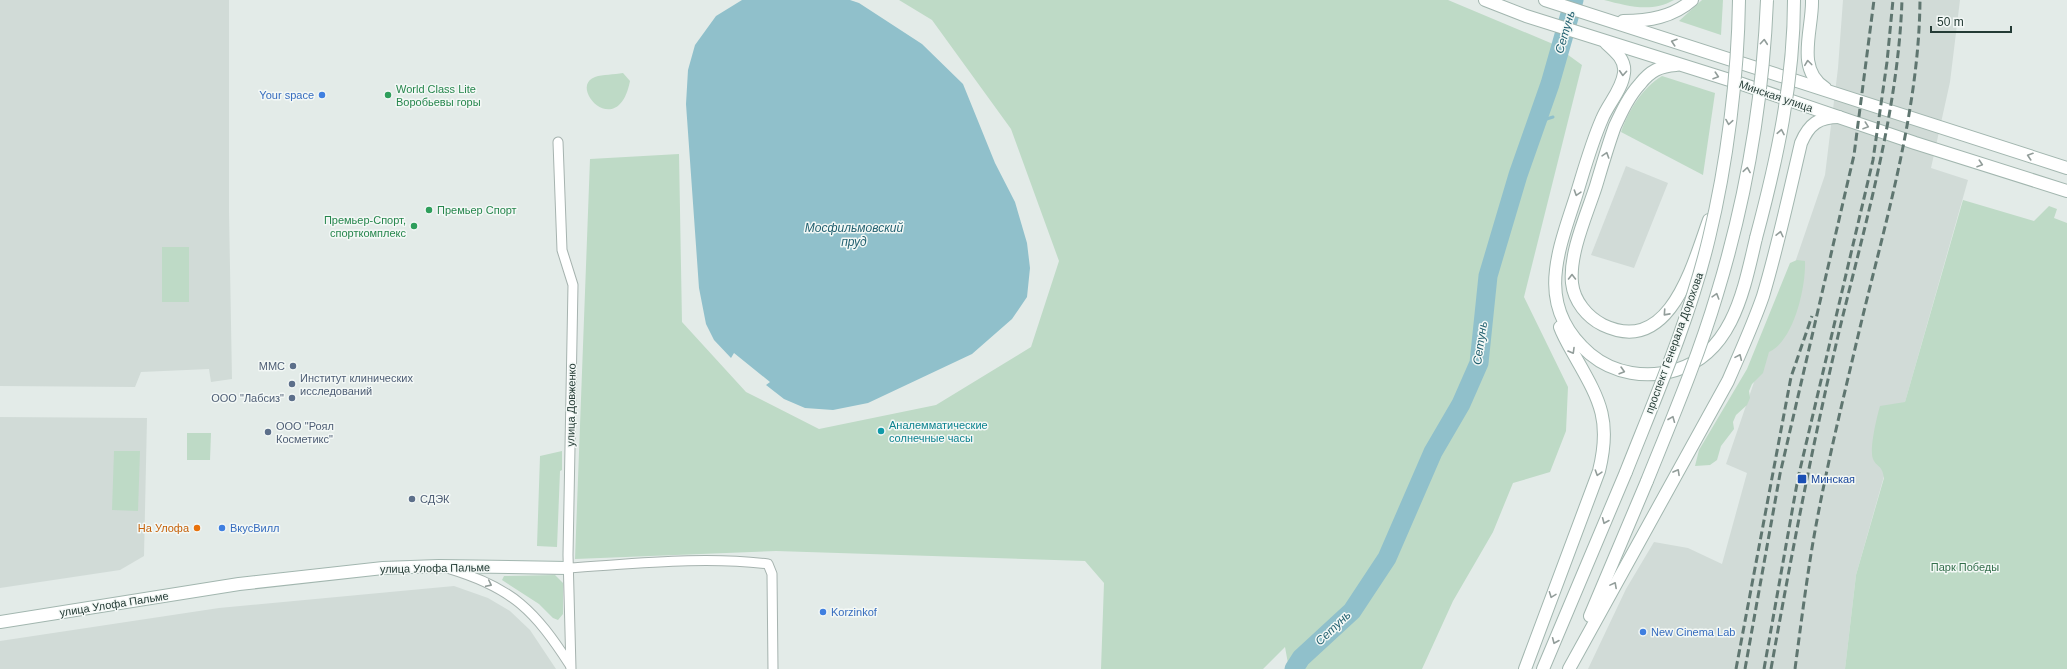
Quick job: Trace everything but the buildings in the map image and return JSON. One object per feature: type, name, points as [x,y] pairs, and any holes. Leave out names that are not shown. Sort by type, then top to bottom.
[{"type":"main road","name":"Минская улица","points":[[1485,0],[1526,16],[1602,41],[1679,64],[2067,191]]},
{"type":"main road","name":"Минская улица","points":[[1545,0],[2067,168]]},
{"type":"main road","points":[[1610,21],[1641,21],[1669,15],[1683,8],[1692,0]]},
{"type":"main road","name":"проспект Генерала Дорохова","points":[[1543,669],[1626,472],[1674,350],[1709,238],[1718,196],[1735,69],[1739,0]]},
{"type":"main road","name":"проспект Генерала Дорохова","points":[[1569,669],[1647,481],[1698,351],[1731,243],[1745,188],[1755,124],[1761,77],[1767,0]]},
{"type":"main road","points":[[1554,288],[1562,317],[1568,328],[1584,348],[1598,360],[1615,369],[1652,375],[1670,372],[1688,366],[1718,343],[1732,322],[1748,273],[1784,117],[1791,66],[1794,0]]},
{"type":"main road","points":[[1812,0],[1808,64],[1814,79],[1831,92]]},
{"type":"main road","points":[[1525,669],[1599,471],[1605,436],[1604,422],[1597,397],[1563,335],[1558,322],[1554,301],[1555,272],[1562,237],[1602,117],[1622,84],[1624,73],[1621,59],[1602,41]]},
{"type":"main road","points":[[1679,64],[1664,66],[1649,74],[1633,93],[1615,126],[1574,254],[1572,273],[1574,293],[1581,306],[1591,317],[1607,327],[1626,330],[1645,328],[1658,321],[1669,312],[1681,293],[1718,196]]},
{"type":"main road","points":[[1569,669],[1728,381],[1748,335],[1762,297],[1775,253],[1801,142],[1805,133],[1817,122],[1826,117],[1839,117]]},
{"type":"main road","name":"улица Улофа Пальме","points":[[0,622],[239,584],[383,568],[439,566],[568,568]]},
{"type":"street","name":"улица Довженко","points":[[558,142],[562,250],[573,285],[568,568],[571,668]]},
{"type":"street","name":"улица Улофа Пальме","points":[[568,568],[670,562],[745,561],[768,564],[772,574],[773,669]]},
{"type":"street","points":[[439,566],[470,575],[491,584],[514,598],[534,614],[548,631],[571,668]]},
{"type":"shaded area","points":[[0,0],[229,0],[229,212],[232,379],[211,382],[209,369],[141,372],[135,387],[0,386]]},
{"type":"shaded area","points":[[1843,0],[1960,0],[1950,82],[1931,168],[1968,180],[1856,575],[1845,669],[1588,669],[1626,589],[1654,542],[1688,548],[1722,564],[1747,473],[1726,464],[1825,175],[1838,68]]},
{"type":"shaded area","points":[[1626,166],[1668,183],[1634,268],[1591,255]]},
{"type":"shaded area","points":[[0,417],[147,418],[144,556],[120,570],[0,588]]},
{"type":"shaded area","points":[[454,586],[488,598],[510,611],[530,630],[556,669],[0,669],[0,641],[219,608]]},
{"type":"green space","points":[[899,0],[1448,0],[1553,44],[1582,65],[1524,297],[1568,387],[1566,431],[1550,472],[1513,483],[1493,532],[1453,601],[1422,669],[1289,669],[1285,647],[1263,669],[1101,669],[1104,583],[1085,561],[776,551],[575,559],[590,159],[679,154],[682,322],[746,392],[819,429],[936,405],[1031,347],[1059,261],[1011,129],[932,20]]},
{"type":"green space","points":[[1604,0],[1674,0],[1657,6],[1639,7]]},
{"type":"green space","points":[[1702,0],[1723,0],[1721,35],[1679,21]]},
{"type":"green space","points":[[623,73],[630,81],[624,99],[616,108],[606,109],[598,106],[591,99],[587,90],[588,83],[598,76]]},
{"type":"green space","points":[[1662,76],[1715,93],[1703,175],[1621,132],[1637,100],[1649,86]]},
{"type":"green space","name":"Парк Победы","points":[[1963,200],[2034,221],[2049,206],[2057,209],[2054,218],[2067,223],[2067,669],[1845,669],[1856,575],[1884,478],[1881,468],[1875,462],[1872,455],[1874,433],[1880,406],[1905,402]]},
{"type":"green space","points":[[162,247],[189,247],[189,302],[162,302]]},
{"type":"green space","points":[[1797,260],[1805,261],[1805,272],[1801,298],[1792,325],[1778,346],[1769,352],[1763,373],[1752,384],[1749,391],[1750,398],[1747,405],[1736,415],[1733,422],[1734,429],[1721,446],[1717,460],[1710,465],[1695,466],[1699,450],[1747,369],[1790,263]]},
{"type":"green space","points":[[187,433],[211,433],[210,460],[187,460]]},
{"type":"green space","points":[[114,451],[140,451],[138,511],[112,510]]},
{"type":"green space","points":[[562,451],[557,547],[537,546],[540,456]]},
{"type":"green space","points":[[555,575],[563,583],[563,614],[558,620],[553,618],[539,604],[502,580],[504,576]]},
{"type":"water","name":"Мосфильмовский пруд","points":[[742,0],[850,0],[859,3],[922,44],[963,84],[995,163],[1015,202],[1027,243],[1030,268],[1027,297],[1012,319],[972,354],[868,403],[833,410],[805,408],[784,399],[766,385],[770,382],[734,353],[731,358],[714,340],[706,324],[699,288],[686,104],[688,70],[695,45],[716,16]]},
{"type":"waterway","name":"Сетунь","points":[[1294,669],[1301,658],[1352,611],[1387,558],[1433,452],[1461,404],[1479,363],[1488,276],[1518,175],[1550,84],[1574,0]]},
{"type":"waterway","points":[[1537,122],[1553,117]]},
{"type":"railway","points":[[1745,669],[1780,474],[1854,155],[1874,0]]},
{"type":"railway","points":[[1764,669],[1798,478],[1873,160],[1887,62],[1893,0]]},
{"type":"railway","points":[[1771,669],[1819,419],[1869,212],[1887,128],[1899,43],[1902,0]]},
{"type":"railway","points":[[1795,669],[1809,568],[1821,499],[1845,390],[1889,211],[1907,127],[1914,85],[1920,0]]},
{"type":"railway","points":[[1736,669],[1791,377],[1812,316]]},
{"type":"place","name":"Your space","points":[[322,95]]},
{"type":"place","name":"World Class Lite Воробьевы горы","points":[[388,95]]},
{"type":"place","name":"Премьер Спорт","points":[[429,210]]},
{"type":"place","name":"Премьер-Спорт, спорткомплекс","points":[[414,226]]},
{"type":"place","name":"ММС","points":[[293,366]]},
{"type":"place","name":"Институт клинических исследований","points":[[292,384]]},
{"type":"place","name":"ООО \"Лабсиз\"","points":[[292,398]]},
{"type":"place","name":"Аналемматические солнечные часы","points":[[881,431]]},
{"type":"place","name":"ООО \"Роял Косметикс\"","points":[[268,432]]},
{"type":"place","name":"Минская","points":[[1802,479]]},
{"type":"place","name":"СДЭК","points":[[412,499]]},
{"type":"place","name":"На Улофа","points":[[197,528]]},
{"type":"place","name":"ВкусВилл","points":[[222,528]]},
{"type":"place","name":"Korzinkof","points":[[823,612]]},
{"type":"place","name":"New Cinema Lab","points":[[1643,632]]}]
